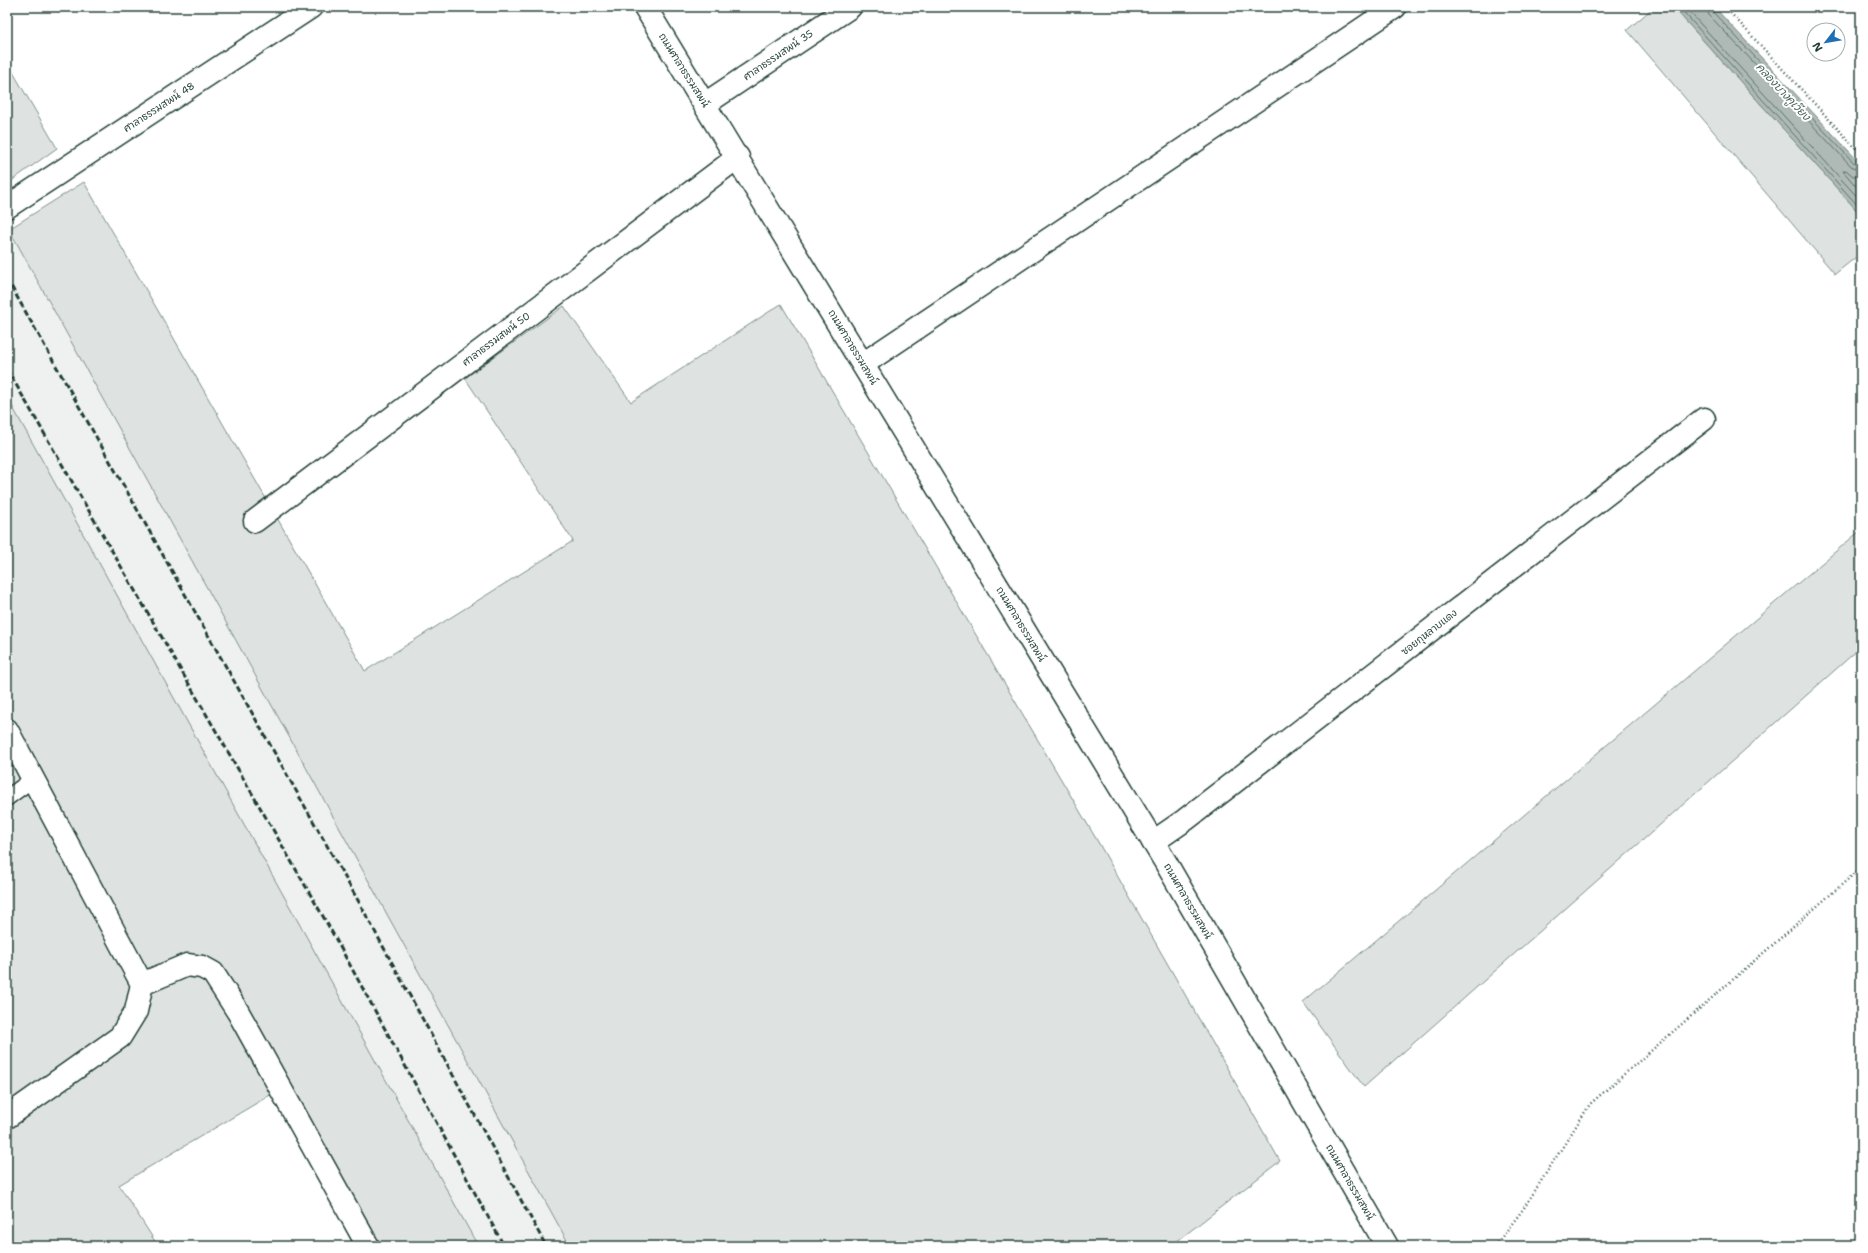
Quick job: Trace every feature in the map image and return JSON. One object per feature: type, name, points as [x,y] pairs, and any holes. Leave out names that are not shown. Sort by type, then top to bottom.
[{"type":"street","name":"ศาลาธรรมสพน์ 48","points":[[7,207],[311,7]]},
{"type":"street","name":"ศาลาธรรมสพน์ 35","points":[[705,104],[850,7]]},
{"type":"street","points":[[863,364],[1395,7]]},
{"type":"street","name":"ถนนศาลาธรรมสพน์","points":[[650,9],[705,104],[1153,842],[1387,1246]]},
{"type":"street","name":"ศาลาธรรมสพน์ 50","points":[[255,521],[738,157]]},
{"type":"street","name":"ซอยกุหลาบแดง","points":[[1153,842],[1191,816],[1704,419]]},
{"type":"street","points":[[7,730],[142,984],[136,1011],[120,1037],[7,1117]]},
{"type":"street","points":[[142,984],[187,965],[202,967],[213,973],[242,1019],[368,1246]]},
{"type":"lane","points":[[7,798],[33,779]]},
{"type":"path","points":[[1725,7],[1861,154]]},
{"type":"path","points":[[1495,1246],[1524,1208],[1590,1104],[1861,868]]},
{"type":"shaded area","points":[[1654,7],[1673,7],[1861,215],[1861,253],[1835,274],[1627,30]]},
{"type":"shaded area","points":[[7,62],[57,148],[7,184]]},
{"type":"shaded area","points":[[84,182],[365,671],[573,541],[465,378],[564,306],[631,402],[781,304],[1098,842],[1280,1161],[1171,1246],[570,1246],[9,229]]},
{"type":"shaded area","points":[[7,226],[570,1246],[478,1246],[7,397]]},
{"type":"shaded area","points":[[7,397],[478,1246],[378,1246],[287,1085],[119,1185],[158,1246],[7,1246]]},
{"type":"shaded area","points":[[1861,530],[1861,647],[1364,1087],[1303,1002]]},
{"type":"water","name":"คลองบางคูเวียง","points":[[1673,7],[1714,7],[1861,164],[1861,215]]},
{"type":"railway","points":[[7,279],[360,904],[546,1246]]},
{"type":"railway","points":[[7,369],[328,925],[504,1246]]}]
